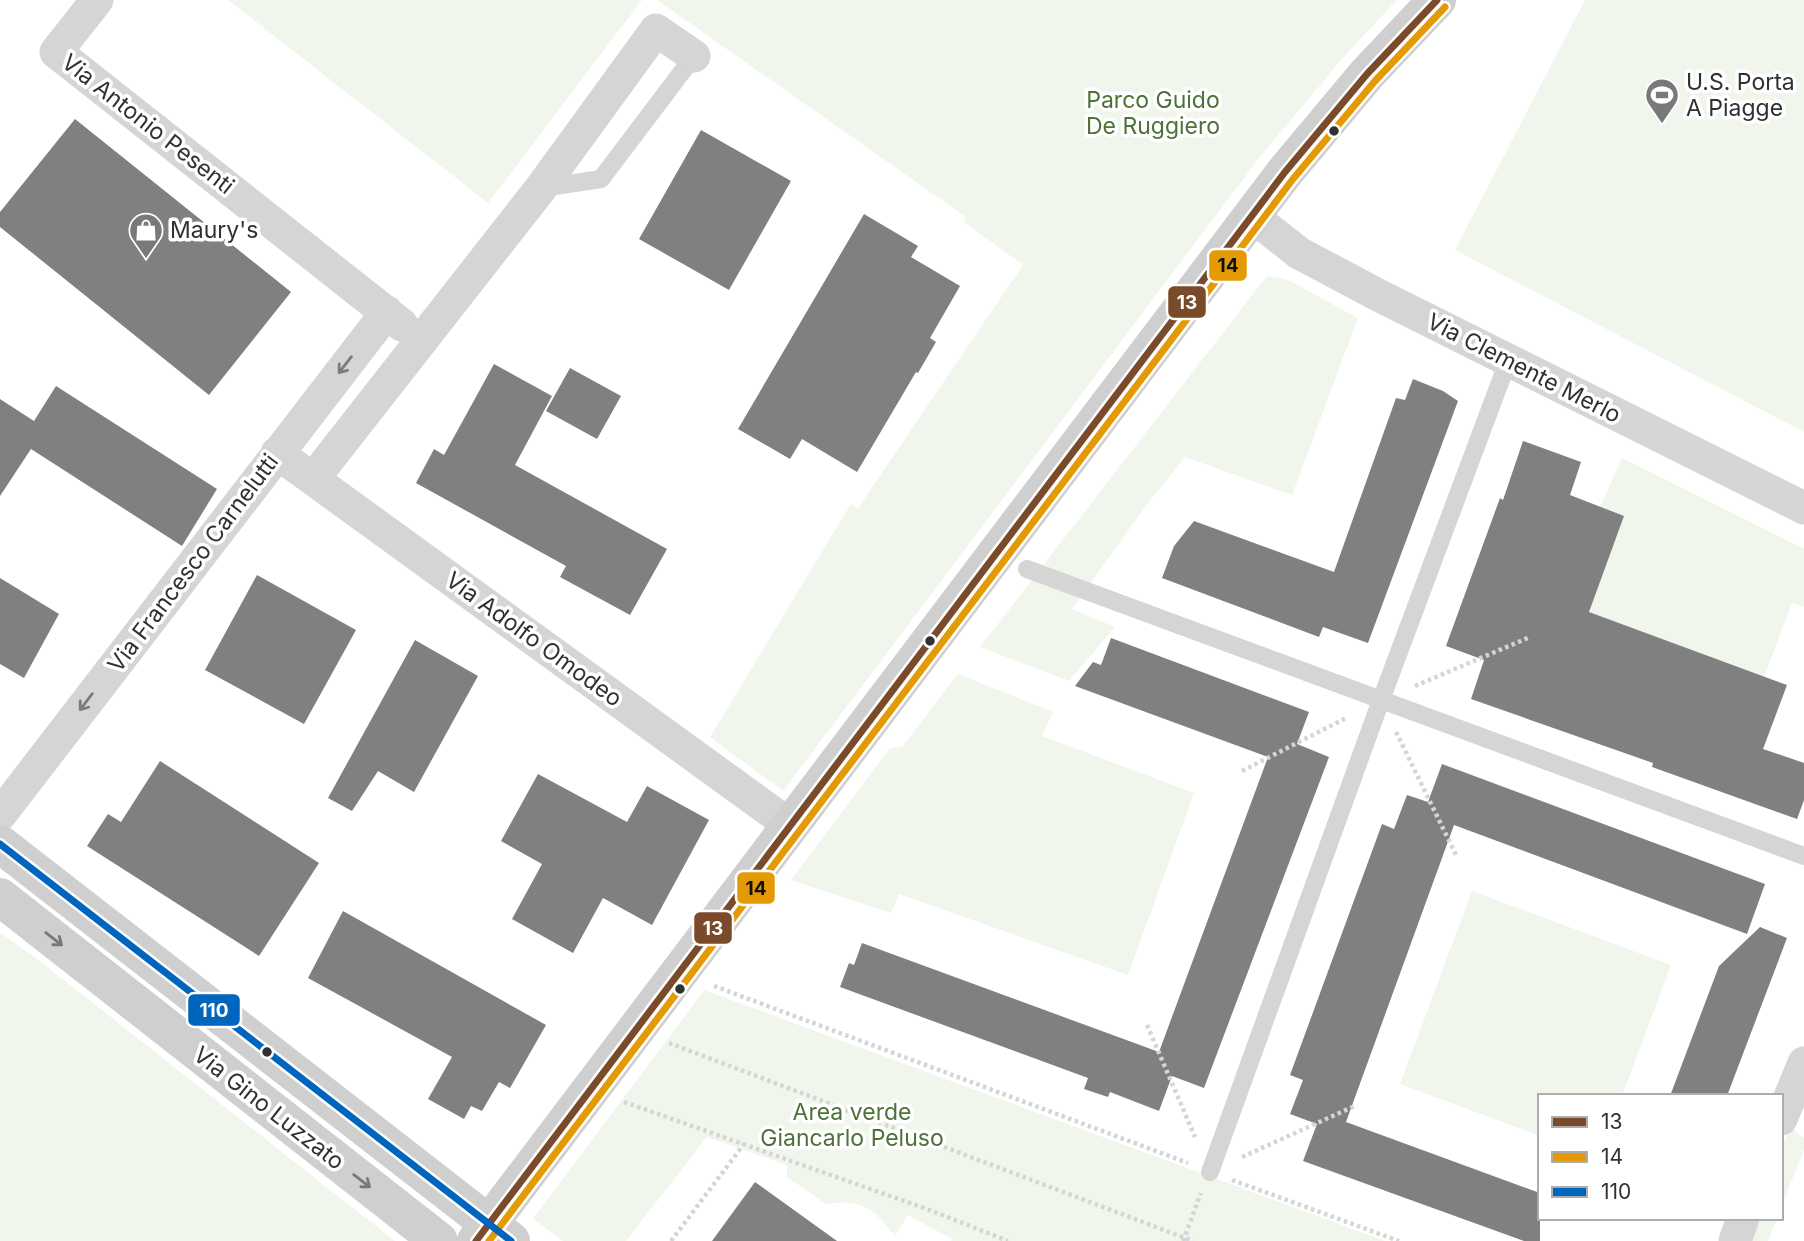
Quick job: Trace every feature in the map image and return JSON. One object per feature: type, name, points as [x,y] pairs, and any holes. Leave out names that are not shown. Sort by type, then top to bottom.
[{"type":"street","name":"Via Antonio Pesenti","points":[[97,0],[56,52],[422,342]]},
{"type":"street","points":[[492,1235],[791,826],[1252,216],[1341,104],[1437,0]]},
{"type":"street","name":"Via Francesco Carnelutti","points":[[313,479],[541,188],[656,30],[694,56]]},
{"type":"street","name":"Via Clemente Merlo","points":[[1252,216],[1299,253],[1508,361],[1804,508]]},
{"type":"street","name":"Via Francesco Carnelutti","points":[[0,815],[387,312]]},
{"type":"street","name":"Via Adolfo Omodeo","points":[[277,453],[791,826]]},
{"type":"street","name":"Via Gino Luzzato","points":[[0,844],[492,1235]]},
{"type":"street","name":"Via Gino Luzzato","points":[[0,897],[439,1241]]},
{"type":"street","points":[[1792,1107],[1804,1063]]},
{"type":"street","points":[[1735,1241],[1743,1220]]},
{"type":"lane","points":[[541,188],[601,179],[694,56]]},
{"type":"lane","points":[[1210,1172],[1381,700],[1508,361]]},
{"type":"lane","points":[[1027,569],[1804,856]]},
{"type":"path","points":[[1242,771],[1381,700],[1530,636]]},
{"type":"path","points":[[1381,700],[1456,855]]},
{"type":"path","points":[[706,983],[1399,1241]]},
{"type":"path","points":[[1147,1025],[1210,1172]]},
{"type":"path","points":[[662,1041],[1193,1241]]},
{"type":"path","points":[[616,1099],[928,1209],[1008,1241]]},
{"type":"path","points":[[1184,1239],[1210,1172],[1357,1105]]},
{"type":"path","points":[[671,1241],[744,1144]]},
{"type":"green space","points":[[228,0],[642,0],[488,203]]},
{"type":"green space","name":"Parco Guido De Ruggiero","points":[[657,0],[1397,0],[1348,52],[1263,153],[783,791],[710,737],[851,504],[858,508],[1023,265],[964,222],[966,217]]},
{"type":"green space","name":"U.S. Porta A Piagge","points":[[1585,0],[1804,0],[1804,432],[1455,250]]},
{"type":"green space","points":[[1267,276],[1288,280],[1358,318],[1292,495],[1185,457],[1145,507],[1072,609],[1115,627],[1069,681],[980,647]]},
{"type":"green space","points":[[1622,458],[1804,549],[1804,607],[1792,603],[1764,677],[1589,612],[1624,516],[1600,507]]},
{"type":"green space","points":[[958,674],[1053,712],[1042,736],[1194,793],[1128,975],[899,894],[891,913],[791,880],[890,748],[902,747]]},
{"type":"green space","points":[[1472,891],[1671,965],[1623,1094],[1538,1094],[1538,1135],[1400,1084]]},
{"type":"green space","points":[[0,933],[32,955],[395,1241],[0,1241]]},
{"type":"green space","name":"Area verde Giancarlo Peluso","points":[[704,990],[1385,1241],[951,1241],[952,1239],[908,1215],[895,1236],[873,1212],[858,1204],[826,1204],[787,1177],[787,1165],[707,1137],[626,1241],[563,1241],[533,1219]]},
{"type":"green space","points":[[1790,1127],[1804,1138],[1804,1150],[1783,1202],[1783,1146]]},
{"type":"green space","points":[[1755,1220],[1776,1220],[1768,1241],[1748,1241]]},
{"type":"building","name":"Maury's","points":[[75,119],[291,292],[209,395],[0,227],[0,212]]},
{"type":"building","points":[[701,130],[791,181],[729,290],[639,239]]},
{"type":"building","points":[[864,214],[918,246],[911,257],[960,286],[930,338],[936,342],[857,472],[802,439],[790,459],[738,429]]},
{"type":"building","points":[[494,364],[552,396],[515,465],[667,549],[630,615],[560,577],[566,566],[416,483],[434,449],[444,455]]},
{"type":"building","points":[[570,368],[621,396],[597,439],[546,411]]},
{"type":"building","points":[[1413,379],[1443,391],[1458,401],[1368,643],[1323,627],[1319,637],[1162,578],[1174,546],[1194,521],[1334,572],[1396,398],[1405,400]]},
{"type":"building","points":[[56,386],[217,489],[182,546],[31,449],[0,496],[0,399],[34,421]]},
{"type":"building","points":[[1523,441],[1581,462],[1570,495],[1624,516],[1589,612],[1787,685],[1763,749],[1804,763],[1804,800],[1797,819],[1652,767],[1653,763],[1471,699],[1484,660],[1446,646]]},
{"type":"building","points":[[257,575],[356,630],[304,724],[205,670]]},
{"type":"building","points":[[0,578],[59,614],[24,678],[0,664]]},
{"type":"building","points":[[1111,638],[1309,712],[1297,744],[1329,757],[1204,1088],[1172,1076],[1159,1111],[1110,1092],[1108,1097],[1084,1089],[1088,1078],[840,987],[849,963],[854,965],[862,943],[1159,1052],[1268,757],[1075,686],[1093,662],[1101,665]]},
{"type":"building","points":[[415,640],[478,676],[414,792],[378,771],[352,811],[328,798]]},
{"type":"building","points":[[160,761],[319,863],[259,956],[87,846],[108,814],[121,822]]},
{"type":"building","points":[[1442,764],[1765,884],[1747,934],[1454,825],[1346,1122],[1538,1192],[1540,1241],[1524,1241],[1303,1161],[1317,1124],[1290,1114],[1303,1080],[1290,1075],[1382,824],[1394,829],[1407,795],[1428,802]]},
{"type":"building","points":[[538,774],[627,822],[647,786],[709,820],[652,925],[603,898],[573,953],[512,919],[542,864],[501,841]]},
{"type":"building","points":[[343,911],[546,1025],[510,1088],[499,1082],[482,1111],[471,1106],[464,1119],[428,1099],[452,1057],[308,978]]},
{"type":"building","points":[[1760,927],[1787,938],[1728,1094],[1671,1094],[1719,966]]},
{"type":"building","points":[[755,1182],[837,1241],[712,1241]]},
{"type":"transit line","name":"13","points":[[476,1241],[1285,172],[1367,74],[1437,0]]},
{"type":"transit line","name":"14","points":[[489,1241],[1293,179],[1375,81],[1445,7]]},
{"type":"transit line","name":"110","points":[[0,844],[511,1241]]},
{"type":"place","name":"U.S. Porta A Piagge","points":[[1662,125]]},
{"type":"place","name":"Maury's","points":[[146,260]]}]
